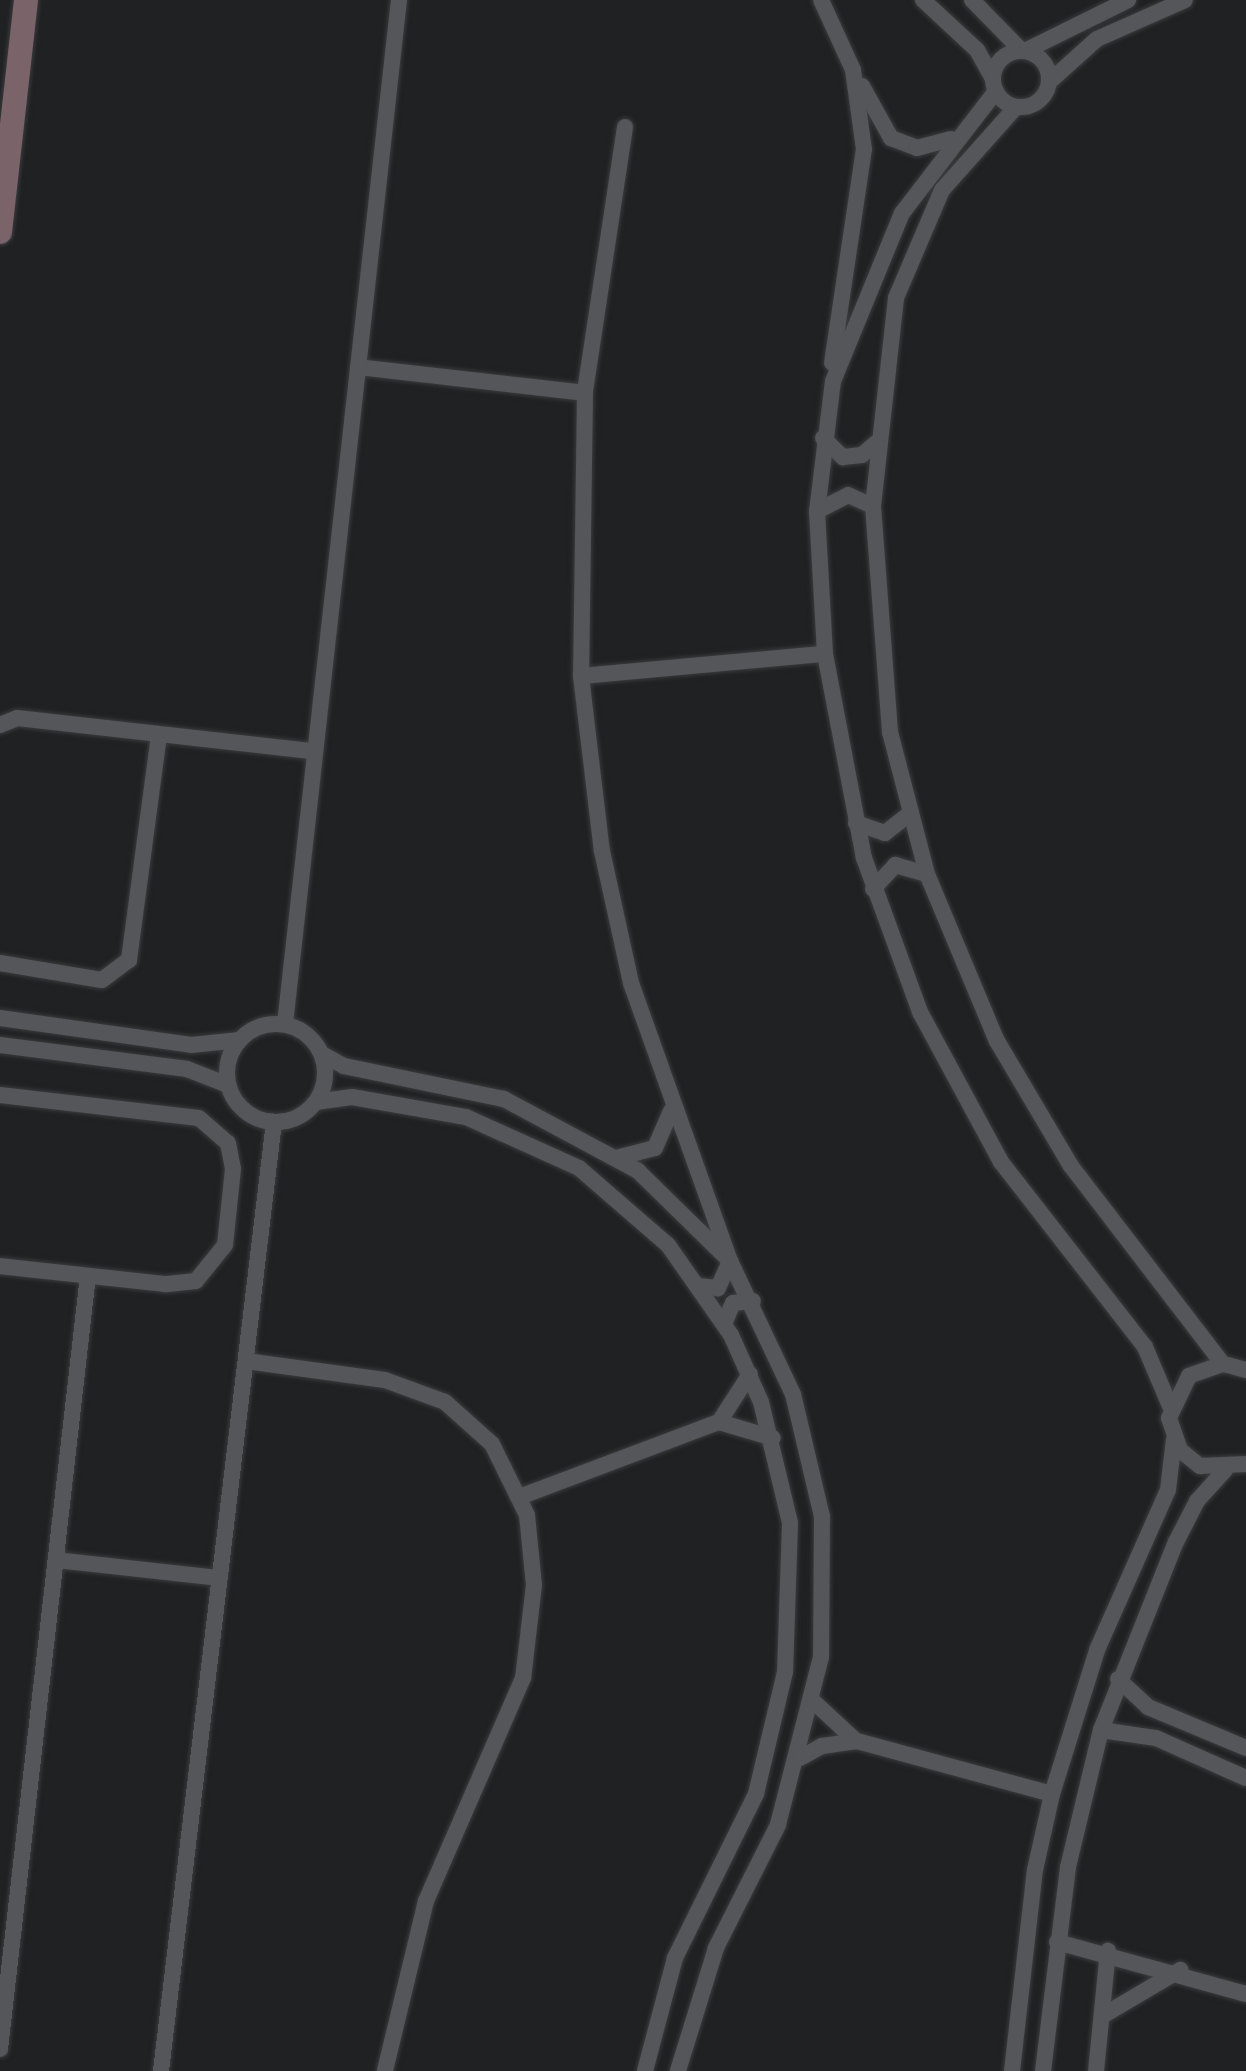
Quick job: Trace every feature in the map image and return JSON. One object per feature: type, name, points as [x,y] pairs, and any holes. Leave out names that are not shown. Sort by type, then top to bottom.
[{"type":"street","points":[[0,232],[26,0]]},
{"type":"street","points":[[285,1024],[399,0]]},
{"type":"street","points":[[821,0],[853,70],[891,138],[917,148],[956,136]]},
{"type":"street","points":[[923,0],[977,50],[994,85],[1016,107]]},
{"type":"street","points":[[972,0],[1024,51],[1044,62],[1049,82]]},
{"type":"street","points":[[833,381],[897,223],[994,85],[1002,59],[1128,0]]},
{"type":"street","points":[[1185,0],[1097,39],[1049,82],[1038,102],[1016,107],[958,167],[915,242],[896,298],[876,443],[873,506],[882,686],[909,814],[927,874],[977,999],[1042,1123],[1223,1364]]},
{"type":"street","points":[[853,70],[864,175],[836,324],[833,381],[823,438],[817,511],[825,654],[856,823],[873,889],[916,1004],[971,1112],[1034,1210],[1145,1347],[1170,1406],[1174,1439],[1168,1490],[1097,1650],[1052,1794],[1035,1870],[1012,2071]]},
{"type":"street","points":[[625,127],[585,393],[581,676],[615,917],[671,1111],[730,1261],[753,1301],[793,1394],[817,1484],[825,1583],[813,1701],[800,1758],[778,1825],[702,1982],[678,2071]]},
{"type":"street","points":[[358,367],[585,393]]},
{"type":"street","points":[[823,438],[843,457],[862,455],[876,443]]},
{"type":"street","points":[[817,511],[848,495],[873,506]]},
{"type":"street","points":[[581,676],[825,654]]},
{"type":"street","points":[[0,725],[17,718],[313,751]]},
{"type":"street","points":[[0,963],[102,980],[129,960],[159,735]]},
{"type":"street","points":[[856,823],[885,833],[909,814]]},
{"type":"street","points":[[873,889],[895,865],[927,874]]},
{"type":"street","points":[[0,1018],[191,1045],[240,1040]]},
{"type":"street","points":[[228,1085],[228,1061],[240,1040],[260,1026],[285,1024],[304,1031],[322,1054],[344,1066],[504,1099],[615,1158],[681,1207],[730,1261]]},
{"type":"street","points":[[0,1045],[187,1069],[228,1085],[250,1115],[274,1122],[297,1117],[316,1102],[325,1079],[322,1054]]},
{"type":"street","points":[[0,1095],[187,1115],[211,1124],[228,1143],[233,1169],[225,1245],[209,1272],[181,1285],[0,1266]]},
{"type":"street","points":[[316,1102],[352,1097],[434,1110],[528,1139],[626,1203],[698,1286],[724,1324],[750,1374],[773,1438],[792,1554],[778,1715],[746,1820],[664,1986],[645,2071]]},
{"type":"street","points":[[615,1158],[655,1148],[671,1111]]},
{"type":"street","points":[[161,2071],[274,1122]]},
{"type":"street","points":[[698,1286],[718,1288],[730,1261]]},
{"type":"street","points":[[0,2049],[88,1276]]},
{"type":"street","points":[[724,1324],[733,1303],[753,1301]]},
{"type":"street","points":[[246,1361],[426,1392],[479,1429],[522,1496],[534,1585],[523,1678],[426,1901],[385,2071]]},
{"type":"street","points":[[1170,1406],[1189,1376],[1223,1364],[1246,1370]]},
{"type":"street","points":[[522,1496],[719,1422],[750,1374]]},
{"type":"street","points":[[719,1422],[773,1438]]},
{"type":"street","points":[[1174,1439],[1200,1466],[1225,1470],[1246,1464]]},
{"type":"street","points":[[1043,2071],[1057,1942],[1101,1730],[1118,1679],[1187,1519],[1225,1470]]},
{"type":"street","points":[[56,1560],[219,1578]]},
{"type":"street","points":[[1118,1679],[1148,1707],[1246,1748]]},
{"type":"street","points":[[813,1701],[857,1741]]},
{"type":"street","points":[[1101,1730],[1156,1738],[1246,1778]]},
{"type":"street","points":[[800,1758],[833,1742],[857,1741],[1052,1794]]},
{"type":"street","points":[[1057,1942],[1108,1951],[1180,1970],[1246,1994]]},
{"type":"street","points":[[1096,2071],[1108,1951]]},
{"type":"street","points":[[1102,2016],[1180,1970]]}]
